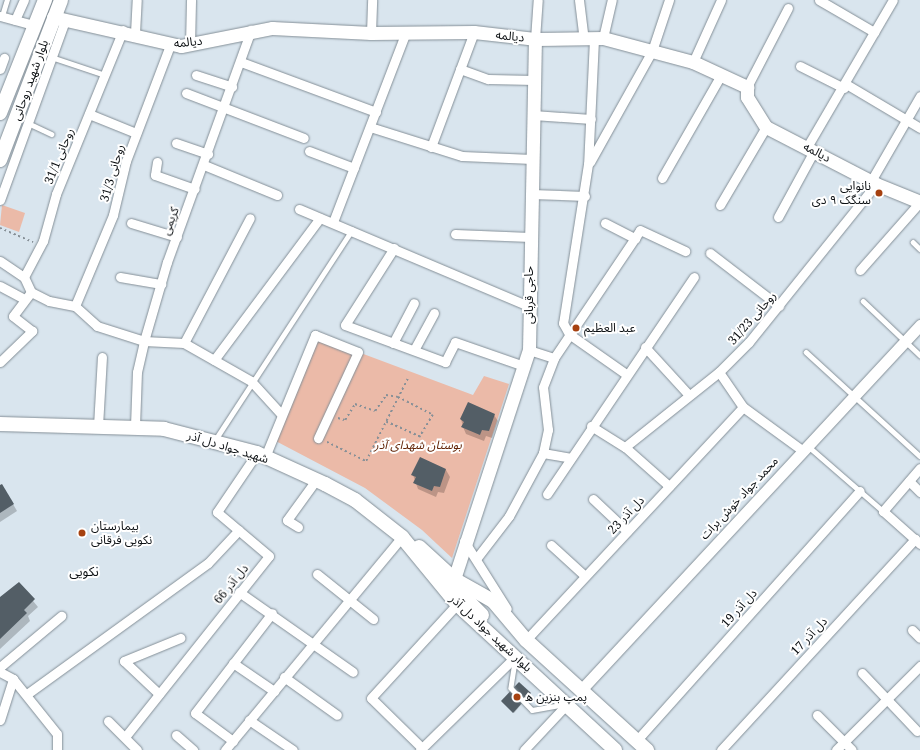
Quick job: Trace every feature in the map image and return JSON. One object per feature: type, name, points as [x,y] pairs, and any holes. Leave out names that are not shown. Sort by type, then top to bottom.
[{"type":"main road","name":"بلوار شهید روحانی","points":[[0,113],[45,0]]},
{"type":"main road","name":"بلوار شهید روحانی","points":[[0,160],[59,18],[61,0]]},
{"type":"main road","name":"دیالمه","points":[[59,18],[129,31],[170,45],[190,45],[251,30],[272,28],[405,34],[474,32],[535,39],[594,38],[652,50],[693,62],[747,87],[746,97],[766,126],[874,182],[920,202]]},
{"type":"main road","name":"حاجی قربانی","points":[[454,579],[464,541],[530,350],[530,238],[535,39]]},
{"type":"main road","name":"شهید جواد دل آذر","points":[[0,424],[34,426],[135,426],[214,441],[261,455],[316,480],[355,500],[402,537]]},
{"type":"main road","name":"شهید جواد دل آذر","points":[[0,432],[34,426]]},
{"type":"main road","name":"بلوار شهید جواد دل آذر","points":[[402,537],[413,541],[454,579],[493,601],[518,627],[526,640],[580,691],[647,750]]},
{"type":"main road","name":"بلوار شهید جواد دل آذر","points":[[402,537],[457,604],[516,656],[615,750]]},
{"type":"main road","points":[[454,579],[465,598],[481,614],[516,656]]},
{"type":"main road","points":[[481,614],[480,604],[493,601]]},
{"type":"street","points":[[15,20],[24,0]]},
{"type":"street","name":"روحانی 31/1","points":[[24,277],[40,245],[56,194],[105,75],[129,31],[137,0]]},
{"type":"street","points":[[190,45],[191,0]]},
{"type":"street","points":[[371,33],[372,0]]},
{"type":"street","name":"حاجی قربانی","points":[[535,39],[538,0]]},
{"type":"street","points":[[579,0],[594,38]]},
{"type":"street","points":[[612,0],[594,38],[591,119],[585,196],[563,323],[569,334],[626,374]]},
{"type":"street","points":[[588,164],[652,50],[669,0]]},
{"type":"street","points":[[693,62],[721,0]]},
{"type":"street","points":[[819,0],[874,32]]},
{"type":"street","points":[[778,218],[811,149],[874,32],[893,0]]},
{"type":"street","points":[[747,87],[788,8]]},
{"type":"street","points":[[1,16],[34,25]]},
{"type":"street","points":[[0,200],[51,57],[59,18]]},
{"type":"street","name":"کریمی","points":[[135,426],[137,372],[144,341],[177,237],[241,62],[251,30]]},
{"type":"street","points":[[431,147],[474,32]]},
{"type":"street","points":[[333,222],[405,34]]},
{"type":"street","name":"روحانی 31/3","points":[[75,306],[112,215],[136,133],[170,45]]},
{"type":"street","points":[[0,69],[2,57]]},
{"type":"street","points":[[241,62],[376,112]]},
{"type":"street","points":[[800,66],[845,86],[920,128]]},
{"type":"street","points":[[460,69],[488,79],[534,80]]},
{"type":"street","points":[[196,75],[232,87]]},
{"type":"street","points":[[662,178],[721,75]]},
{"type":"street","points":[[186,94],[304,138]]},
{"type":"street","name":"روحانی 31/23","points":[[625,447],[688,394],[719,372],[779,306],[874,182],[920,96]]},
{"type":"street","points":[[89,114],[136,133]]},
{"type":"street","points":[[533,115],[591,119]]},
{"type":"street","points":[[720,205],[766,126]]},
{"type":"street","points":[[370,127],[462,156],[532,159]]},
{"type":"street","points":[[176,143],[208,154]]},
{"type":"street","points":[[309,151],[354,168]]},
{"type":"street","points":[[157,162],[155,175],[195,189]]},
{"type":"street","points":[[204,165],[277,195]]},
{"type":"street","points":[[531,194],[585,196]]},
{"type":"street","points":[[860,270],[920,202]]},
{"type":"street","points":[[299,209],[352,230],[529,306]]},
{"type":"street","points":[[184,343],[250,218]]},
{"type":"street","points":[[214,360],[320,218]]},
{"type":"street","points":[[131,223],[177,237]]},
{"type":"street","points":[[605,223],[685,251]]},
{"type":"street","points":[[455,234],[530,238]]},
{"type":"street","points":[[476,558],[509,516],[543,453],[548,430],[542,387],[554,358],[637,234]]},
{"type":"street","points":[[394,248],[345,324],[445,362],[455,342],[524,366]]},
{"type":"street","points":[[710,253],[779,306]]},
{"type":"street","points":[[0,261],[24,277],[31,292],[49,301],[75,306],[97,326],[144,341],[184,343],[251,380],[281,414]]},
{"type":"street","points":[[120,277],[161,284]]},
{"type":"street","points":[[547,494],[626,374],[694,277]]},
{"type":"street","points":[[0,286],[24,299]]},
{"type":"street","points":[[0,362],[32,331],[12,316],[31,292]]},
{"type":"street","points":[[392,342],[414,303]]},
{"type":"street","points":[[414,350],[434,312]]},
{"type":"street","name":"محمد جواد خوش برات","points":[[580,691],[904,340],[920,325]]},
{"type":"street","points":[[261,455],[281,414],[315,335],[358,352],[318,438]]},
{"type":"street","points":[[645,347],[688,394]]},
{"type":"street","points":[[530,350],[554,358]]},
{"type":"street","points":[[98,426],[102,357]]},
{"type":"street","points":[[719,372],[743,407],[804,448]]},
{"type":"street","name":"دل آذر 23","points":[[526,640],[743,407]]},
{"type":"street","points":[[591,426],[625,447],[670,486]]},
{"type":"street","points":[[543,453],[570,458]]},
{"type":"street","name":"دل آذر 66","points":[[125,737],[269,556],[217,512],[261,455]]},
{"type":"street","points":[[918,541],[883,511],[920,468]]},
{"type":"street","points":[[298,527],[287,520],[316,480]]},
{"type":"street","points":[[909,481],[920,492]]},
{"type":"street","name":"دل آذر 19","points":[[636,740],[860,491]]},
{"type":"street","points":[[593,499],[627,531]]},
{"type":"street","points":[[27,694],[202,568],[239,530]]},
{"type":"street","points":[[225,750],[348,598],[402,537]]},
{"type":"street","points":[[464,541],[518,627]]},
{"type":"street","name":"دل آذر 17","points":[[720,750],[918,541]]},
{"type":"street","points":[[551,545],[585,576]]},
{"type":"street","points":[[317,574],[373,619]]},
{"type":"street","points":[[239,592],[272,613],[353,672]]},
{"type":"street","points":[[457,604],[371,698],[421,749],[516,656]]},
{"type":"street","points":[[233,741],[195,713],[272,613]]},
{"type":"street","points":[[0,667],[61,616]]},
{"type":"street","points":[[912,630],[920,638]]},
{"type":"street","points":[[159,694],[124,661],[180,638]]},
{"type":"street","points":[[233,664],[274,691]]},
{"type":"street","points":[[836,750],[920,666]]},
{"type":"street","points":[[0,672],[13,679],[27,694],[57,734],[57,750]]},
{"type":"street","points":[[862,673],[917,730]]},
{"type":"street","points":[[284,677],[336,715]]},
{"type":"street","points":[[0,720],[13,679]]},
{"type":"street","points":[[524,750],[567,704]]},
{"type":"street","points":[[817,715],[852,750]]},
{"type":"street","points":[[249,720],[293,750]]},
{"type":"street","points":[[108,721],[137,750]]},
{"type":"street","points":[[176,735],[193,750]]},
{"type":"lane","points":[[1,16],[7,0]]},
{"type":"lane","points":[[51,57],[105,75]]},
{"type":"lane","points":[[28,123],[52,134]]},
{"type":"lane","points":[[214,441],[251,380],[352,230]]},
{"type":"lane","points":[[913,242],[920,249]]},
{"type":"lane","points":[[863,301],[920,355]]},
{"type":"lane","points":[[806,352],[920,456]]},
{"type":"lane","points":[[804,448],[860,491],[883,511]]},
{"type":"lane","points":[[516,656],[511,688],[532,710],[567,704]]},
{"type":"path","points":[[0,228],[40,245]]},
{"type":"path","points":[[318,438],[366,461],[408,378]]},
{"type":"path","points":[[328,416],[345,420],[356,404],[375,411],[386,395],[398,397],[433,415],[420,437],[386,422]]},
{"type":"green space","points":[[2,205],[25,213],[19,232],[0,225]]},
{"type":"green space","name":"بوستان شهدای آذر","points":[[318,337],[473,395],[484,376],[509,384],[452,558],[422,530],[365,488],[270,438]]},
{"type":"building","points":[[468,402],[495,414],[489,431],[482,430],[480,435],[461,427],[464,422],[460,419]]},
{"type":"building","points":[[420,457],[446,469],[440,487],[434,486],[432,491],[413,483],[416,477],[411,475]]},
{"type":"building","points":[[2,484],[14,504],[0,513],[0,485]]},
{"type":"building","points":[[19,582],[35,599],[24,610],[27,613],[0,639],[0,597]]},
{"type":"building","points":[[519,682],[531,693],[513,713],[501,701]]},
{"type":"place","name":"نانوایی سنگک ۹ دی","points":[[879,193]]},
{"type":"place","name":"عبد العظيم","points":[[576,328]]},
{"type":"place","name":"بیمارستان نکویی فرقانی","points":[[82,533]]},
{"type":"place","name":"پمپ بنزین ه","points":[[517,697]]},
{"type":"district","name":"نکویی","points":[[84,571]]}]
